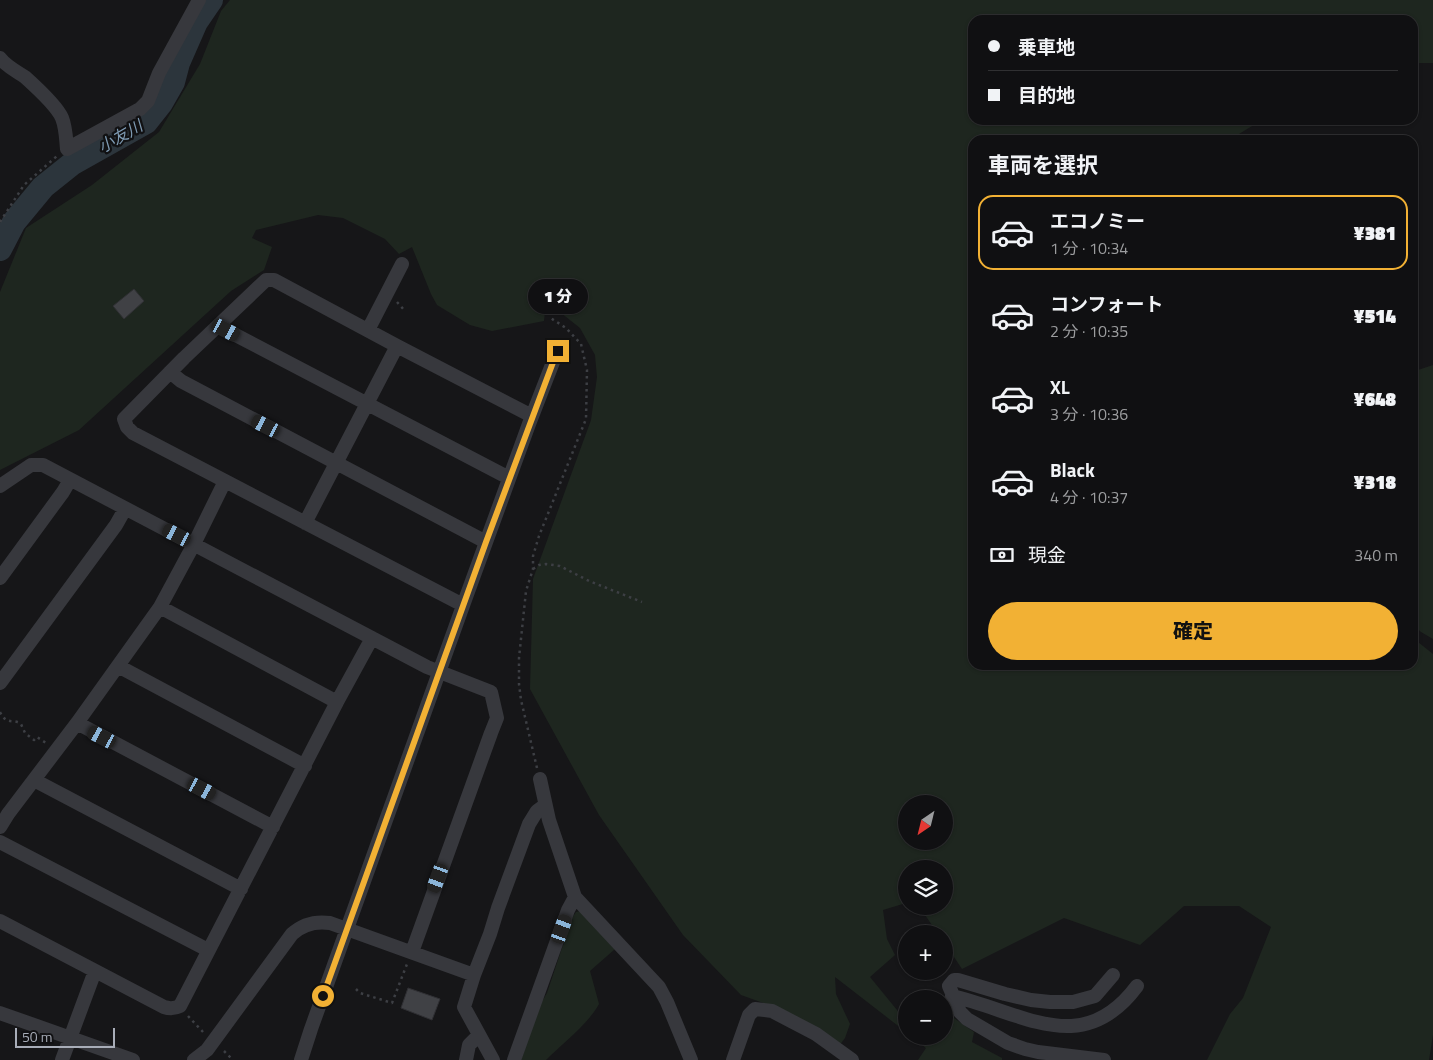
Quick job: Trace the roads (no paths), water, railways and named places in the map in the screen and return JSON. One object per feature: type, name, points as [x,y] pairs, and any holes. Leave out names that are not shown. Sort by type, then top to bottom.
[{"type":"street","points":[[0,58],[6,65],[40,90],[61,117],[67,149],[140,109],[148,101],[159,73],[199,0]]},
{"type":"street","points":[[368,330],[402,264]]},
{"type":"street","points":[[463,605],[133,433],[127,427],[124,419],[266,280],[274,280],[532,416]]},
{"type":"street","points":[[219,325],[509,478]]},
{"type":"street","points":[[306,523],[397,346]]},
{"type":"street","points":[[301,1060],[509,478],[555,357],[558,351],[563,348]]},
{"type":"street","points":[[170,372],[180,382],[486,542]]},
{"type":"street","points":[[0,486],[31,465],[43,465],[439,672],[492,692],[497,718],[410,957]]},
{"type":"street","points":[[0,578],[70,480]]},
{"type":"street","points":[[0,827],[160,607],[226,481]]},
{"type":"street","points":[[1,680],[126,509]]},
{"type":"street","points":[[160,607],[338,702]]},
{"type":"street","points":[[0,922],[164,1007],[170,1009],[180,1006],[372,638]]},
{"type":"street","points":[[118,666],[305,766]]},
{"type":"street","points":[[77,723],[273,827]]},
{"type":"street","points":[[540,779],[545,805],[575,897],[659,988],[667,1002],[691,1060]]},
{"type":"street","points":[[34,780],[241,889]]},
{"type":"street","points":[[493,1060],[464,1007],[529,824],[545,805]]},
{"type":"street","points":[[0,842],[208,950]]},
{"type":"street","points":[[514,1060],[568,910],[575,897]]},
{"type":"street","points":[[194,1060],[207,1050],[284,944],[296,930],[305,925],[318,922],[330,923],[410,957],[474,975]]},
{"type":"street","points":[[62,1060],[94,971]]},
{"type":"street","points":[[950,990],[949,986],[954,980],[958,980],[1032,1000],[1073,1002],[1095,996],[1113,975]]},
{"type":"street","points":[[953,996],[1029,1023],[1057,1030],[1079,1030],[1108,1019],[1119,1009],[1137,986]]},
{"type":"street","points":[[953,998],[966,1019],[1008,1043],[1038,1052],[1104,1060]]},
{"type":"street","points":[[733,1060],[749,1014],[754,1009],[772,1011],[816,1034],[852,1060]]},
{"type":"street","points":[[0,1013],[133,1060]]},
{"type":"street","points":[[466,1060],[469,1045],[480,1035]]},
{"type":"waterway","name":"小友川","points":[[0,249],[14,222],[43,187],[73,163],[146,122],[161,103],[173,82],[178,63],[196,22],[211,0]]}]
